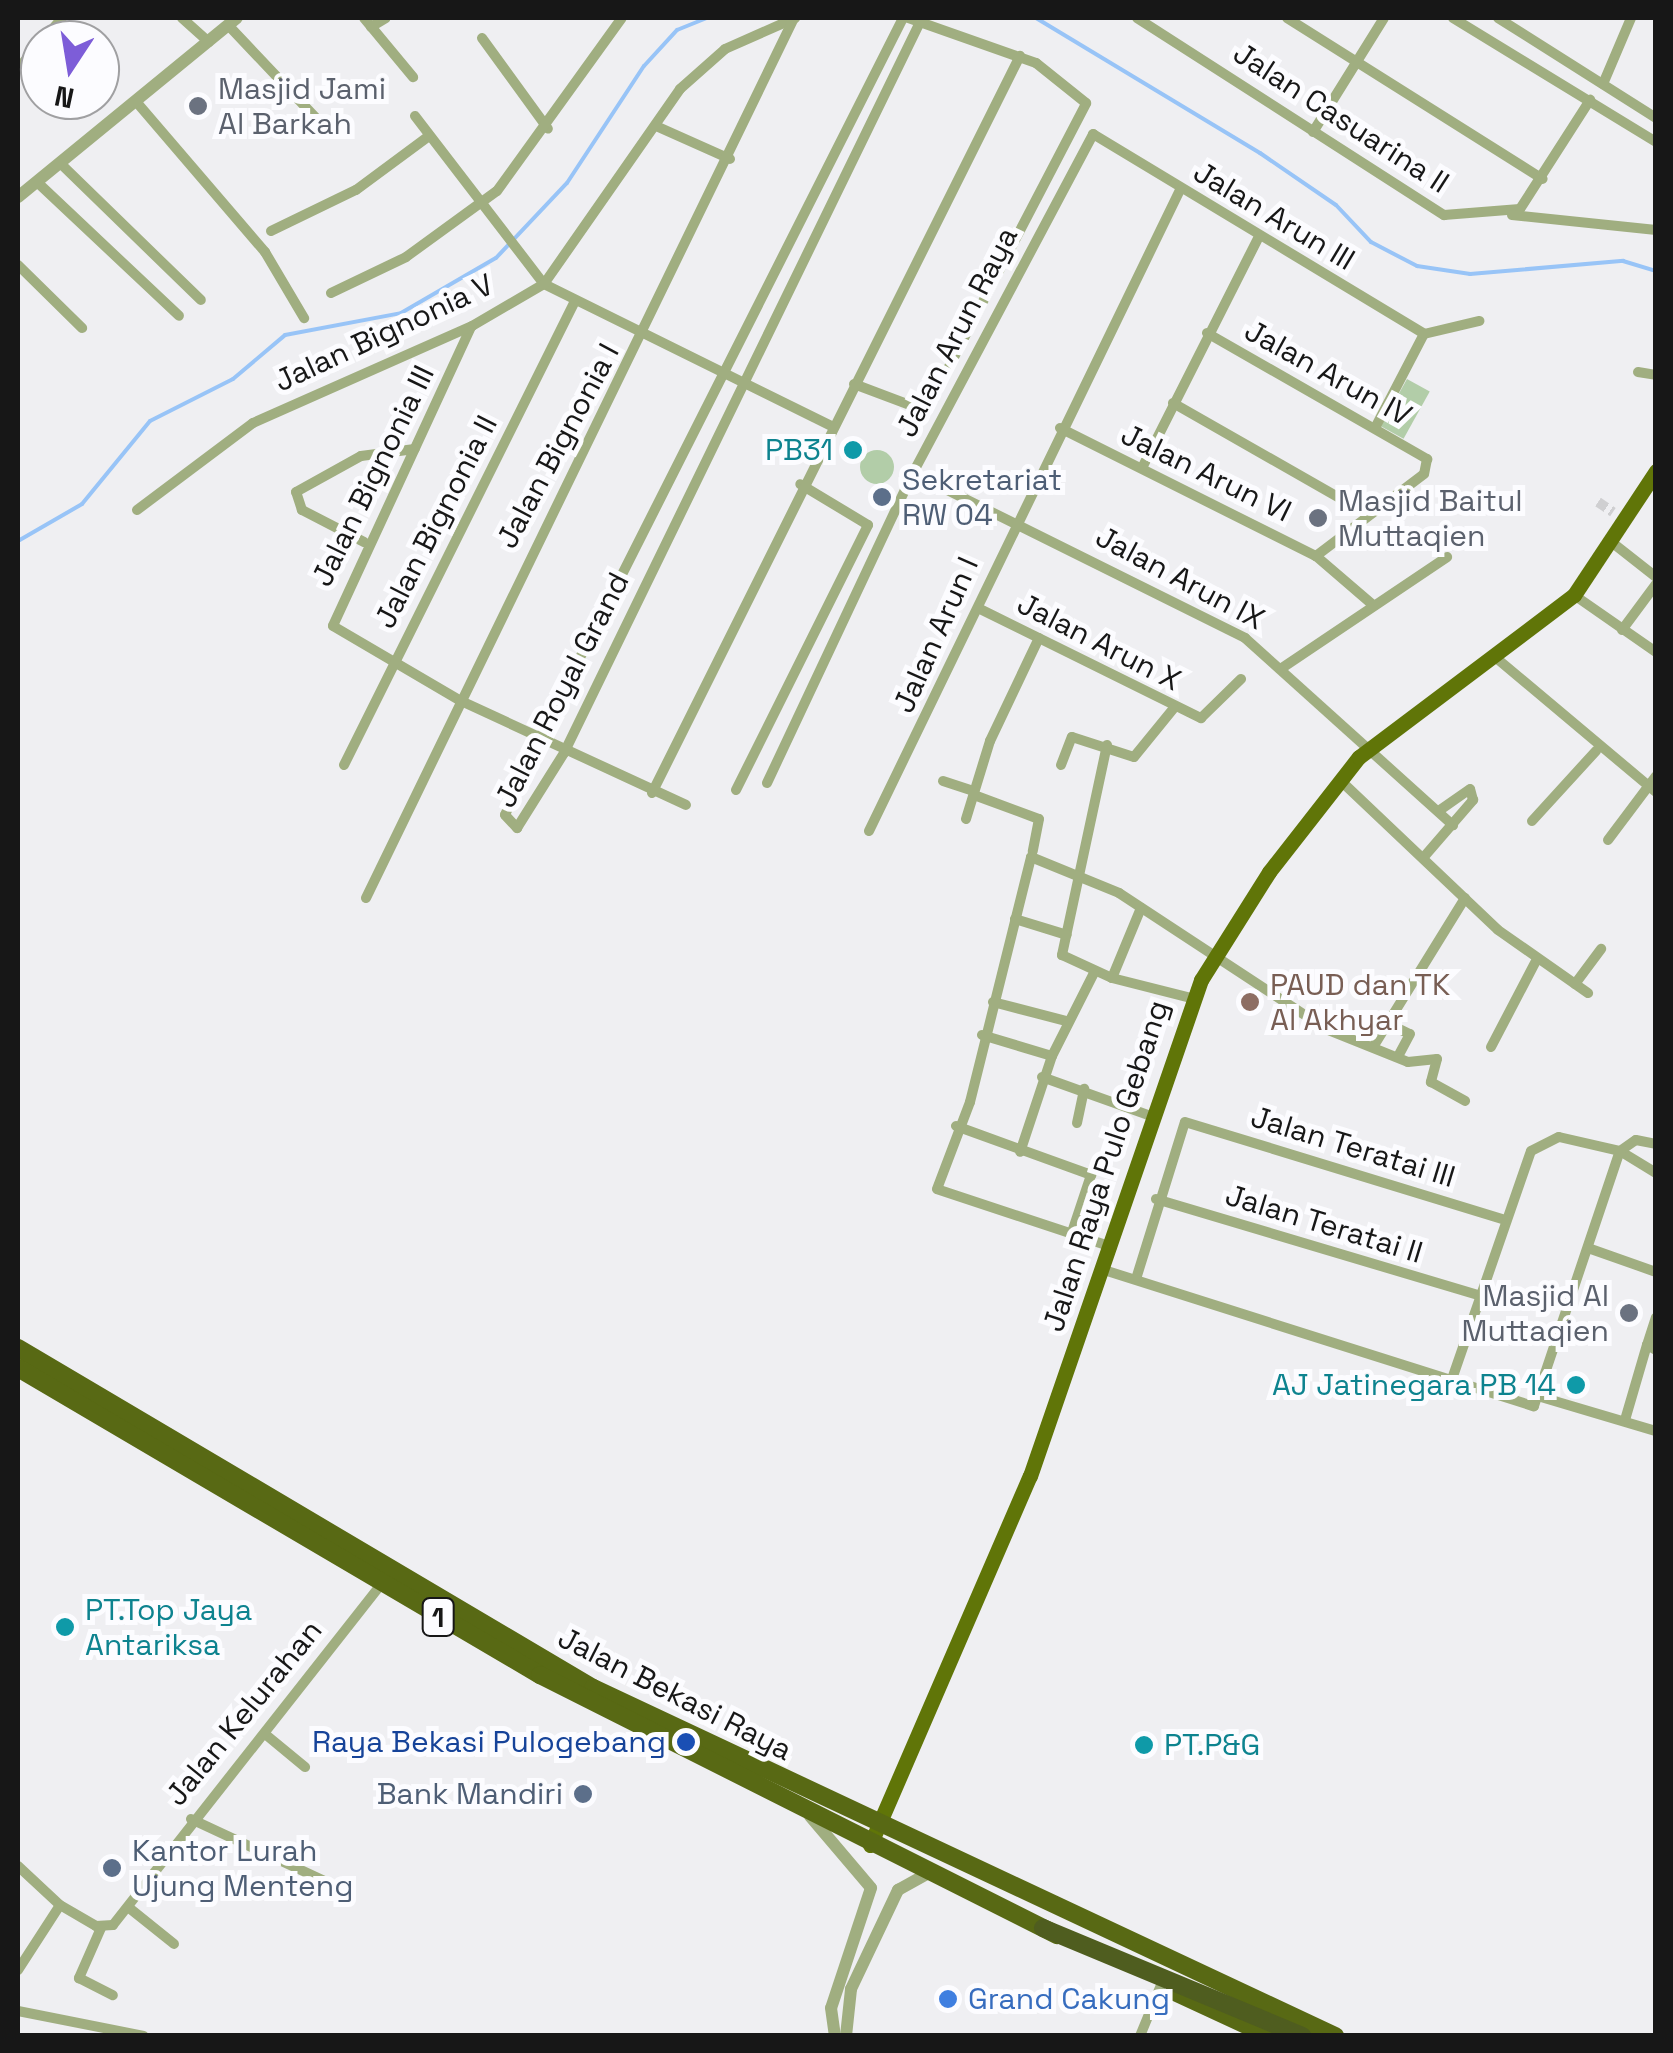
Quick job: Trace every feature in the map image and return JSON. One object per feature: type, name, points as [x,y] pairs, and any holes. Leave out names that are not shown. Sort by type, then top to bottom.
[{"type":"highway","name":"Jalan Bekasi Raya","points":[[18,1348],[58,1383],[381,1585],[874,1836],[1335,2036]]},
{"type":"highway","name":"Jalan Bekasi Raya","points":[[18,1368],[58,1383],[590,1694],[810,1816],[874,1836],[929,1873],[1270,2036]]},
{"type":"highway","points":[[1043,1928],[1237,2005],[1302,2036]]},
{"type":"main road","name":"Jalan Raya Pulo Gebang","points":[[874,1836],[1005,1538],[1112,1247],[1191,998],[1213,958],[1370,746],[1574,595],[1614,544],[1656,470]]},
{"type":"street","points":[[182,18],[209,42]]},
{"type":"street","points":[[386,18],[367,22],[414,78]]},
{"type":"street","points":[[331,294],[377,274],[482,204],[548,129],[622,18]]},
{"type":"street","name":"Jalan Bignonia V","points":[[136,510],[254,422],[472,326],[544,284],[656,126],[725,48],[796,18]]},
{"type":"street","name":"Jalan Bignonia I","points":[[366,898],[458,700],[644,336],[796,18]]},
{"type":"street","points":[[854,384],[926,411],[1081,115],[1083,92],[1020,56],[921,19],[906,18]]},
{"type":"street","name":"Jalan Royal Grand","points":[[906,18],[539,739],[505,815],[517,828],[564,752],[921,19]]},
{"type":"street","name":"Jalan Casuarina II","points":[[1137,18],[1427,210],[1656,230]]},
{"type":"street","points":[[1287,18],[1543,179]]},
{"type":"street","points":[[1313,132],[1384,18]]},
{"type":"street","points":[[1453,18],[1656,142]]},
{"type":"street","points":[[1498,18],[1656,118]]},
{"type":"street","points":[[1602,84],[1631,18]]},
{"type":"street","points":[[19,191],[37,182],[139,105],[232,21],[316,118]]},
{"type":"street","points":[[482,38],[548,129]]},
{"type":"street","points":[[652,793],[800,484],[1020,56]]},
{"type":"street","points":[[1510,215],[1543,179],[1590,100]]},
{"type":"street","points":[[139,105],[266,252],[304,318]]},
{"type":"street","points":[[415,116],[544,284],[574,303],[830,426]]},
{"type":"street","points":[[656,126],[730,160]]},
{"type":"street","name":"Jalan Arun III","points":[[1101,135],[1180,190],[1424,334]]},
{"type":"street","name":"Jalan Arun Raya","points":[[767,783],[912,473],[1084,142],[1101,135]]},
{"type":"street","points":[[271,231],[356,190],[429,136]]},
{"type":"street","points":[[61,164],[201,300]]},
{"type":"street","points":[[37,182],[179,316]]},
{"type":"street","name":"Jalan Arun I","points":[[869,831],[1060,428],[1180,190]]},
{"type":"street","points":[[1142,468],[1258,238]]},
{"type":"street","points":[[18,265],[82,328]]},
{"type":"street","name":"Jalan Bignonia II","points":[[344,765],[574,303]]},
{"type":"street","points":[[1375,428],[1424,334],[1479,321]]},
{"type":"street","name":"Jalan Bignonia III","points":[[472,326],[364,542],[333,626],[392,665],[458,700],[652,793],[686,805]]},
{"type":"street","name":"Jalan Arun IV","points":[[1207,334],[1424,456],[1424,474],[1369,515]]},
{"type":"street","points":[[1638,372],[1656,375]]},
{"type":"street","points":[[1174,403],[1369,515],[1316,556]]},
{"type":"street","name":"Jalan Arun VI","points":[[1060,428],[1316,556],[1372,605]]},
{"type":"street","points":[[364,542],[302,510],[296,492],[360,456],[414,448]]},
{"type":"street","name":"Jalan Arun IX","points":[[912,473],[1208,615],[1282,668],[1453,826]]},
{"type":"street","points":[[736,790],[868,525],[800,484]]},
{"type":"street","points":[[1613,512],[1627,522]]},
{"type":"street","points":[[1614,544],[1656,580],[1622,630]]},
{"type":"street","points":[[1282,668],[1448,557]]},
{"type":"street","points":[[1574,595],[1656,652]]},
{"type":"street","name":"Jalan Arun X","points":[[978,608],[1174,708],[1206,718],[1240,678]]},
{"type":"street","points":[[966,818],[972,793],[1039,638]]},
{"type":"street","points":[[1494,656],[1596,751],[1653,784],[1608,840]]},
{"type":"street","points":[[1061,765],[1072,737],[1134,757],[1174,708]]},
{"type":"street","points":[[1107,746],[1062,955],[1094,973],[1191,998]]},
{"type":"street","points":[[1532,821],[1596,751]]},
{"type":"street","points":[[943,781],[1040,818],[1033,851]]},
{"type":"street","points":[[1341,782],[1464,898],[1537,959],[1559,965],[1588,993]]},
{"type":"street","points":[[1422,858],[1473,800],[1470,790],[1438,810]]},
{"type":"street","points":[[1112,1247],[938,1192],[956,1126],[970,1102],[982,1035],[1030,857],[1077,872],[1141,908],[1326,1029],[1398,1057],[1438,1059],[1432,1082],[1464,1101]]},
{"type":"street","points":[[1374,1047],[1464,898]]},
{"type":"street","points":[[1112,978],[1141,908]]},
{"type":"street","points":[[1015,918],[1067,935]]},
{"type":"street","points":[[1575,984],[1601,949]]},
{"type":"street","points":[[1490,1048],[1537,959]]},
{"type":"street","points":[[1020,1152],[1042,1076],[1066,1021],[1094,973]]},
{"type":"street","points":[[993,1002],[1066,1021]]},
{"type":"street","points":[[1387,1023],[1410,1034],[1398,1057]]},
{"type":"street","points":[[982,1035],[1052,1056]]},
{"type":"street","points":[[1042,1076],[1154,1117]]},
{"type":"street","points":[[1077,1123],[1084,1089]]},
{"type":"street","name":"Jalan Teratai III","points":[[1156,1199],[1186,1122],[1505,1220]]},
{"type":"street","points":[[956,1126],[1091,1175],[1071,1235]]},
{"type":"street","points":[[1452,1378],[1505,1220],[1539,1144],[1559,1137],[1620,1150],[1656,1173]]},
{"type":"street","points":[[1620,1150],[1656,1144]]},
{"type":"street","points":[[1538,1401],[1620,1150]]},
{"type":"street","points":[[1136,1279],[1156,1199]]},
{"type":"street","name":"Jalan Teratai II","points":[[1156,1199],[1478,1295]]},
{"type":"street","points":[[1588,1248],[1656,1272]]},
{"type":"street","points":[[1104,1270],[1452,1378],[1656,1431]]},
{"type":"street","points":[[1625,1420],[1651,1347],[1656,1318]]},
{"type":"street","name":"Jalan Kelurahan","points":[[101,1928],[128,1907],[190,1819],[264,1734],[381,1585]]},
{"type":"street","points":[[264,1734],[305,1766]]},
{"type":"street","points":[[810,1816],[871,1888],[838,2009],[835,2036]]},
{"type":"street","points":[[190,1819],[329,1884]]},
{"type":"street","points":[[18,1866],[60,1905],[101,1928],[79,1978],[112,1995]]},
{"type":"street","points":[[846,2036],[838,2009],[898,1890],[929,1873]]},
{"type":"street","points":[[18,1970],[60,1905]]},
{"type":"street","points":[[128,1907],[174,1944]]},
{"type":"street","points":[[1140,2036],[1161,1985]]},
{"type":"street","points":[[18,2012],[144,2036]]},
{"type":"green space","points":[[1407,379],[1430,392],[1404,439],[1381,426]]},
{"type":"green space","points":[[877,450],[889,455],[894,467],[889,479],[877,484],[865,479],[860,467],[865,455]]},
{"type":"waterway","points":[[18,541],[82,504],[150,421],[233,379],[285,335],[401,313],[496,258],[567,183],[644,66],[677,30],[707,18]]},
{"type":"waterway","points":[[1036,18],[1260,153],[1336,205],[1371,242],[1417,266],[1470,274],[1623,261],[1656,271]]},
{"type":"tunnel","points":[[1598,502],[1613,512]]},
{"type":"place","name":"Masjid Jami Al Barkah","points":[[198,106]]},
{"type":"place","name":"PB31","points":[[853,450]]},
{"type":"place","name":"Sekretariat RW 04","points":[[882,497]]},
{"type":"place","name":"Masjid Baitul Muttaqien","points":[[1318,518]]},
{"type":"place","name":"PAUD dan TK Al Akhyar","points":[[1250,1002]]},
{"type":"place","name":"Masjid Al Muttaqien","points":[[1629,1313]]},
{"type":"place","name":"AJ Jatinegara PB 14","points":[[1576,1385]]},
{"type":"place","name":"PT.Top Jaya Antariksa","points":[[65,1627]]},
{"type":"place","name":"Raya Bekasi Pulogebang","points":[[686,1742]]},
{"type":"place","name":"PT.P&G","points":[[1144,1745]]},
{"type":"place","name":"Bank Mandiri","points":[[583,1794]]},
{"type":"place","name":"Kantor Lurah Ujung Menteng","points":[[112,1868]]},
{"type":"place","name":"Grand Cakung","points":[[948,1999]]}]
